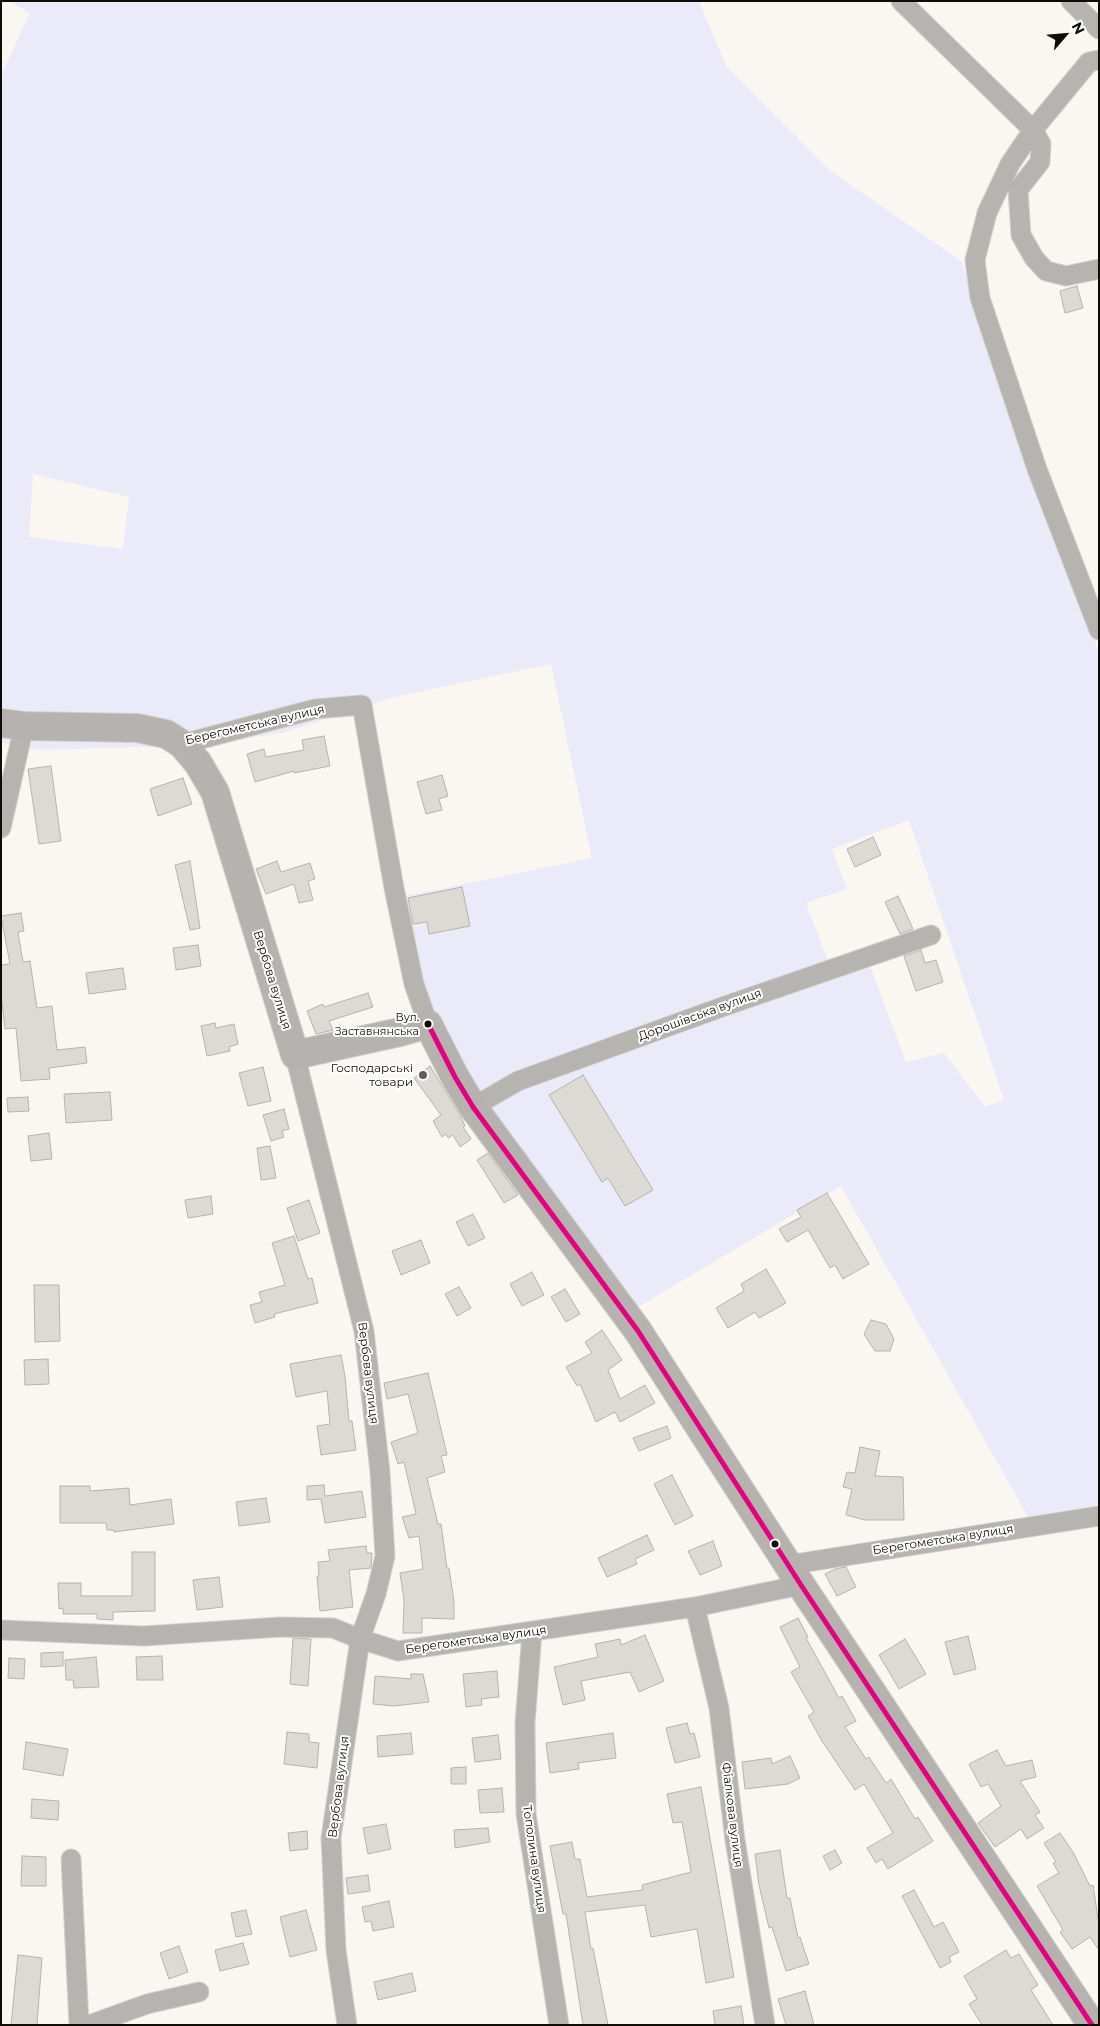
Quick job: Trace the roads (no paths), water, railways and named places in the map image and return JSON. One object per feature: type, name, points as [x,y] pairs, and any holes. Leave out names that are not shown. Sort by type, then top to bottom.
[{"type":"street","points":[[901,1],[1033,130],[1040,144],[1040,162],[1018,190],[1021,236],[1034,258],[1046,271],[1066,276],[1099,268]]},
{"type":"street","points":[[1071,1],[1099,29]]},
{"type":"street","points":[[1096,56],[1033,130],[1010,164],[987,212],[975,260],[980,298],[1037,469],[1099,630]]},
{"type":"street","name":"Берегометська вулиця","points":[[12,724],[137,728],[166,734],[182,744],[315,709],[362,704],[396,896],[414,984],[428,1024]]},
{"type":"street","points":[[1,828],[12,724]]},
{"type":"street","name":"Вербова вулиця","points":[[182,744],[198,763],[215,792],[295,1055],[364,1331],[379,1462],[385,1556],[376,1594],[360,1639],[331,1838],[336,1950],[347,2025]]},
{"type":"street","name":"Дорошівська вулиця","points":[[473,1107],[518,1081],[722,1007],[931,935]]},
{"type":"street","points":[[295,1055],[428,1024],[455,1077],[473,1107],[638,1331],[794,1575],[1092,2025]]},
{"type":"street","name":"Берегометська вулиця","points":[[1,1630],[144,1636],[280,1626],[333,1628],[398,1652],[695,1607],[794,1575],[1099,1516]]},
{"type":"street","name":"Фіалкова вулиця","points":[[695,1607],[719,1708],[735,1840],[765,2025]]},
{"type":"street","name":"Тополина вулиця","points":[[532,1632],[525,1723],[526,1814],[559,2025]]},
{"type":"street","points":[[71,1859],[79,2025]]},
{"type":"street","points":[[88,2025],[147,2004],[198,1992]]},
{"type":"place","name":"Вул. Заставнянська","points":[[428,1024]]},
{"type":"place","name":"Господарські товари","points":[[423,1075]]}]
